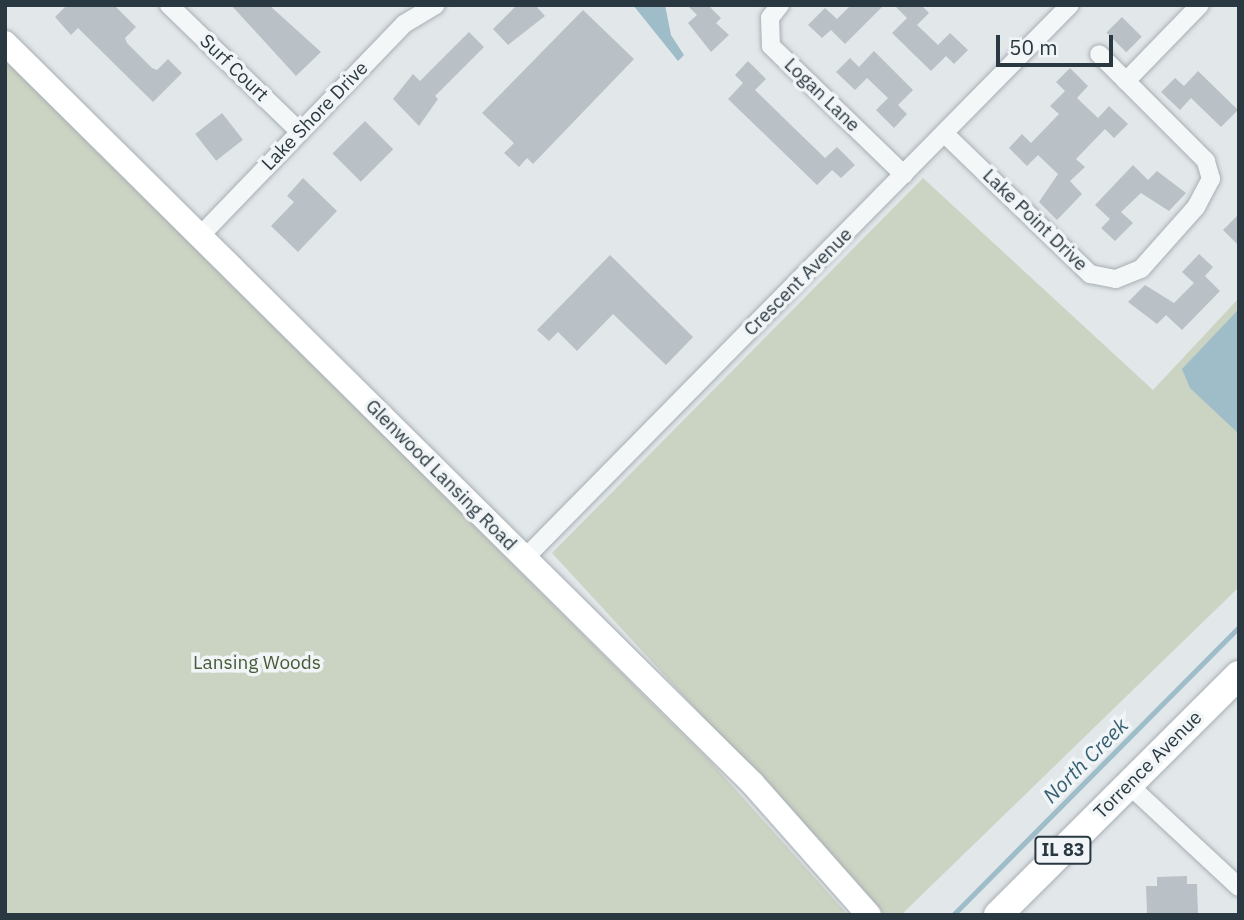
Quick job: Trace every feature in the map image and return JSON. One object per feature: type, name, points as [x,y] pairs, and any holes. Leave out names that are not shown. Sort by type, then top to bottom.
[{"type":"main road","name":"Glenwood Lansing Road","points":[[5,43],[753,785],[869,915]]},
{"type":"main road","name":"Torrence Avenue","points":[[998,915],[1239,675]]},
{"type":"street","name":"Surf Court","points":[[169,5],[299,131]]},
{"type":"street","name":"Lake Shore Drive","points":[[200,236],[404,24],[436,5]]},
{"type":"street","name":"Logan Lane","points":[[779,5],[770,18],[771,46],[904,175]]},
{"type":"street","name":"Crescent Avenue","points":[[525,558],[1070,5]]},
{"type":"street","points":[[1126,81],[1200,5]]},
{"type":"street","name":"Lake Point Drive","points":[[945,134],[1090,274],[1116,279],[1141,269],[1196,207],[1211,179],[1206,161],[1099,54]]},
{"type":"street","points":[[1128,785],[1239,887]]},
{"type":"green space","name":"Lansing Woods","points":[[5,58],[709,760],[848,915],[5,915]]},
{"type":"green space","points":[[923,178],[1153,390],[1239,298],[1239,587],[901,915],[885,915],[552,553]]},
{"type":"water","points":[[633,5],[665,5],[671,35],[684,55],[678,61]]},
{"type":"water","points":[[1239,309],[1239,434],[1190,388],[1182,369]]},
{"type":"building","points":[[67,5],[114,5],[136,27],[125,38],[127,43],[152,68],[157,70],[168,59],[182,73],[153,102],[78,28],[71,35],[55,17]]},
{"type":"building","points":[[231,5],[269,5],[321,52],[296,76]]},
{"type":"building","points":[[517,5],[535,5],[545,16],[508,45],[493,29]]},
{"type":"building","points":[[687,5],[708,5],[721,18],[716,23],[729,35],[711,52],[688,23],[697,15]]},
{"type":"building","points":[[851,5],[884,5],[845,44],[831,30],[822,38],[808,25],[825,8],[837,19]]},
{"type":"building","points":[[894,5],[921,5],[929,13],[917,25],[938,45],[950,33],[968,50],[954,64],[946,56],[931,71],[892,33],[907,18]]},
{"type":"building","points":[[583,10],[634,59],[533,164],[527,158],[519,167],[504,153],[514,143],[482,113]]},
{"type":"building","points":[[1122,17],[1142,37],[1126,52],[1106,33]]},
{"type":"building","points":[[469,32],[484,47],[435,96],[438,99],[419,126],[393,99],[413,74],[420,81]]},
{"type":"building","points":[[874,51],[913,90],[898,105],[907,114],[894,128],[876,110],[888,98],[867,78],[855,90],[836,72],[850,58],[859,67]]},
{"type":"building","points":[[748,61],[766,79],[755,90],[795,129],[825,158],[837,147],[855,165],[841,178],[832,170],[817,185],[728,99],[743,83],[735,75]]},
{"type":"building","points":[[1070,68],[1088,86],[1077,98],[1098,118],[1109,106],[1128,124],[1114,138],[1105,129],[1076,159],[1085,167],[1070,181],[1082,194],[1057,220],[1039,202],[1058,174],[1038,155],[1027,166],[1009,148],[1022,134],[1031,143],[1059,114],[1050,106],[1065,91],[1056,82]]},
{"type":"building","points":[[1198,71],[1238,110],[1221,127],[1191,98],[1180,110],[1161,92],[1175,78],[1184,86]]},
{"type":"building","points":[[222,113],[243,140],[216,161],[195,134]]},
{"type":"building","points":[[365,121],[393,149],[361,182],[332,154]]},
{"type":"building","points":[[1133,165],[1148,180],[1157,171],[1186,193],[1169,211],[1141,193],[1121,212],[1133,223],[1115,241],[1101,228],[1110,219],[1095,205]]},
{"type":"building","points":[[303,178],[337,211],[298,252],[271,226],[294,202],[287,196]]},
{"type":"building","points":[[1239,214],[1239,246],[1223,230]]},
{"type":"building","points":[[1199,254],[1213,267],[1205,276],[1220,291],[1182,330],[1166,315],[1157,324],[1128,302],[1145,285],[1174,303],[1194,283],[1182,272]]},
{"type":"building","points":[[610,255],[693,337],[666,365],[613,314],[577,351],[558,332],[549,341],[537,330]]},
{"type":"building","points":[[1187,876],[1187,884],[1197,884],[1198,914],[1147,914],[1146,886],[1157,886],[1157,877]]},
{"type":"waterway","name":"North Creek","points":[[953,915],[1239,627]]}]
